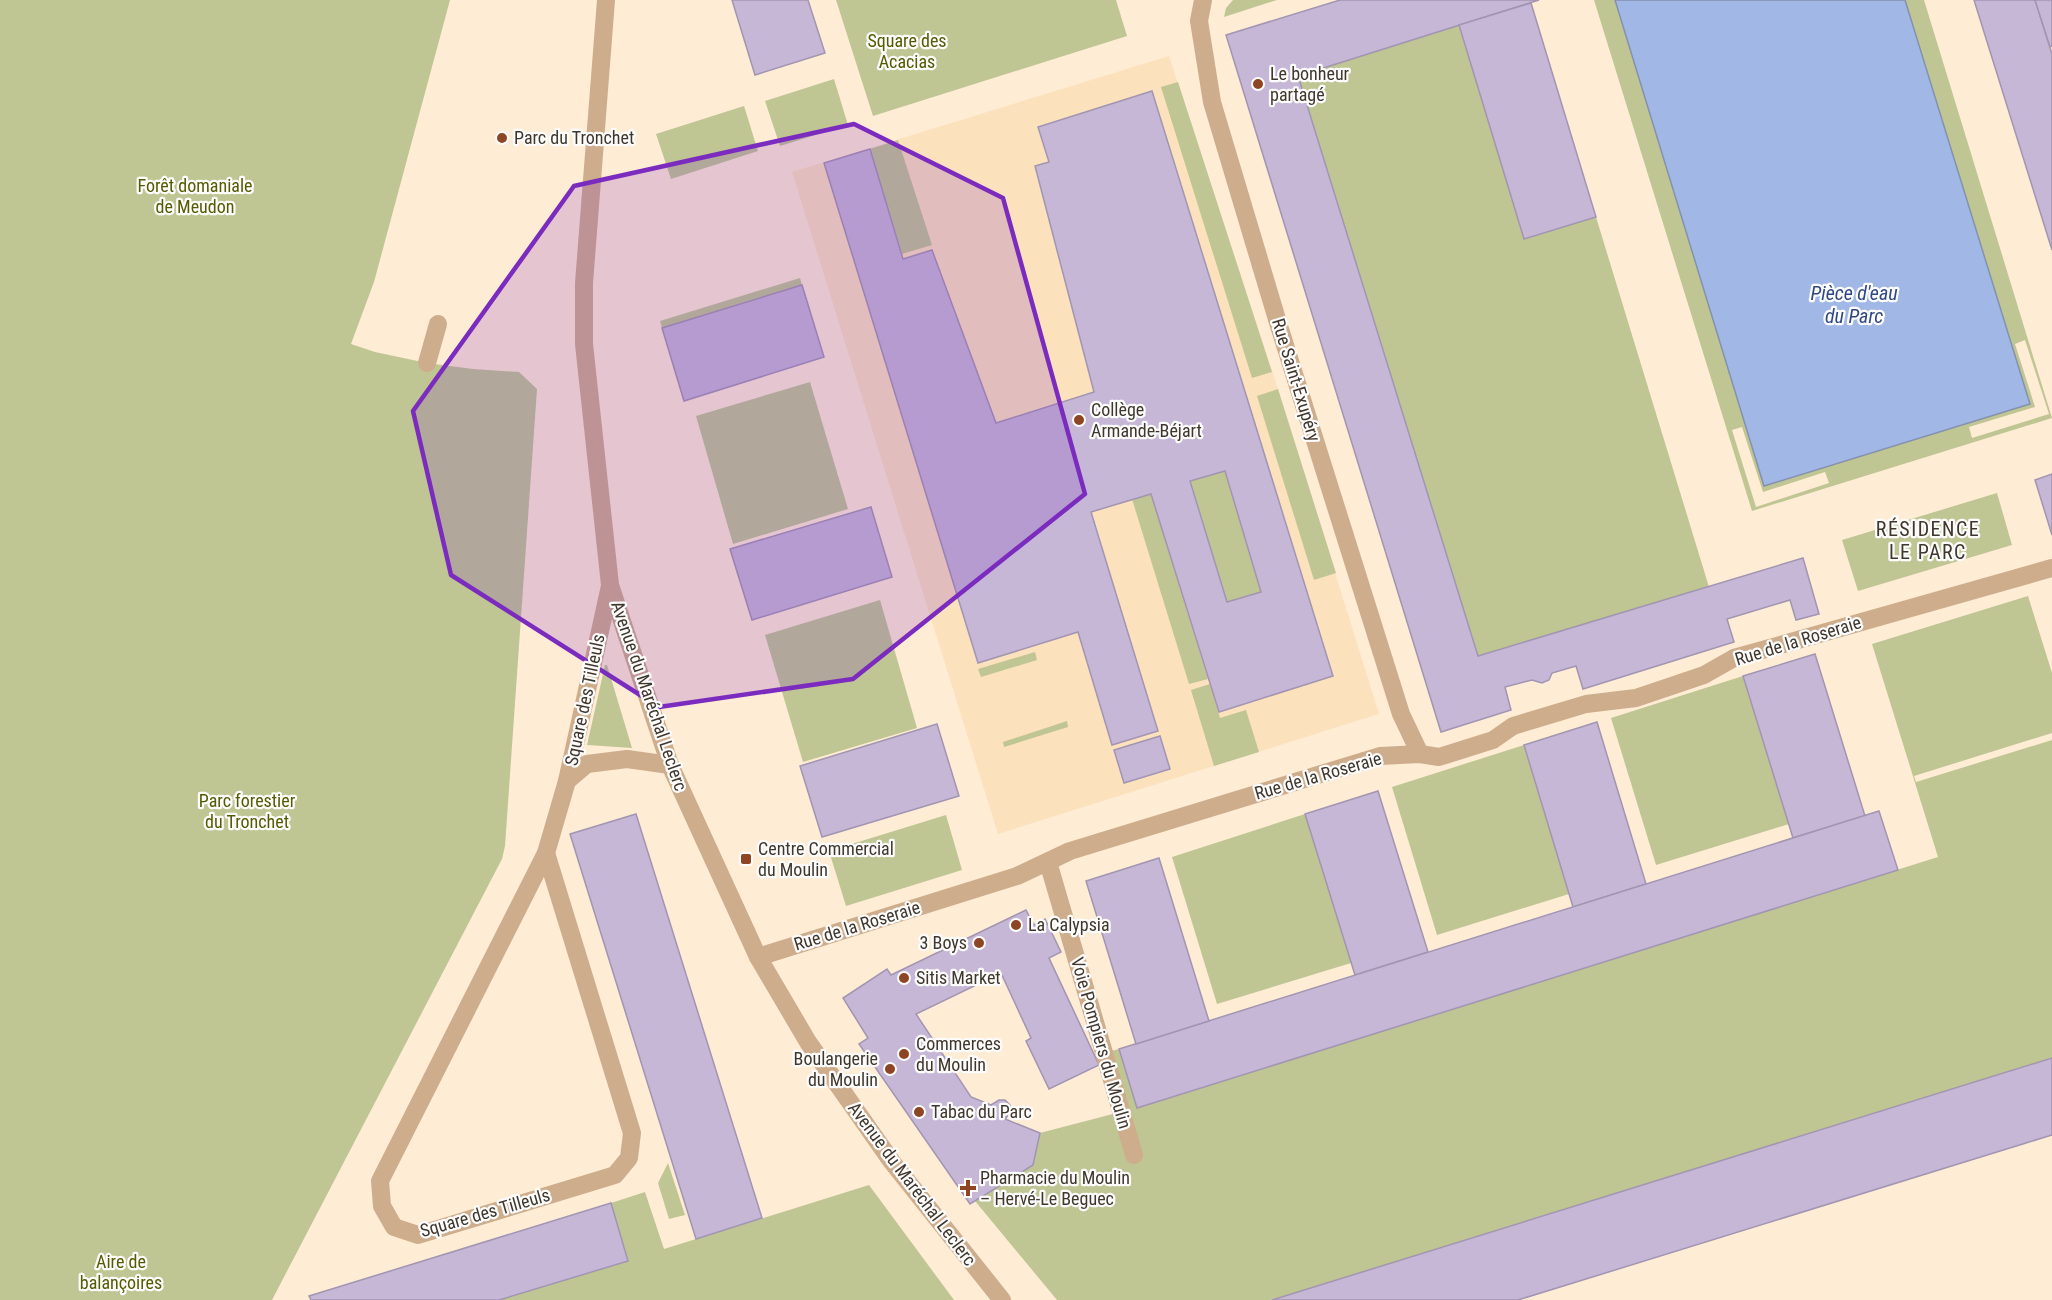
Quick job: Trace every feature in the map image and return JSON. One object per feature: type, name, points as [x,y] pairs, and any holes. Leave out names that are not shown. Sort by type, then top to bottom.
[{"type":"street","name":"Avenue du Maréchal Leclerc","points":[[606,0],[584,283],[584,334],[610,585],[670,765],[758,957],[808,1042],[885,1153],[1002,1300]]},
{"type":"street","name":"Rue Saint-Exupéry","points":[[1203,0],[1199,21],[1212,102],[1279,326],[1401,714],[1420,754]]},
{"type":"street","points":[[427,363],[438,324]]},
{"type":"street","name":"Rue de la Roseraie","points":[[758,957],[1017,876],[1070,851],[1380,756],[1420,754],[1439,757],[1493,740],[1513,726],[1586,704],[1636,698],[1704,675],[1734,658],[2052,568]]},
{"type":"street","name":"Square des Tilleuls","points":[[546,853],[632,1133],[629,1158],[615,1175],[418,1235],[394,1227],[382,1206],[380,1181],[546,853],[567,781],[610,585]]},
{"type":"street","name":"Square des Tilleuls","points":[[567,781],[587,764],[627,759],[670,765]]},
{"type":"street","name":"Voie Pompiers du Moulin","points":[[1048,861],[1134,1155]]},
{"type":"highlighted area","points":[[854,124],[1003,198],[1085,494],[853,679],[659,707],[451,575],[413,411],[574,186]]},
{"type":"shaded area","name":"Collège Armande-Béjart","points":[[1169,56],[1278,389],[1379,714],[998,834],[792,172]]},
{"type":"green space","name":"Parc forestier du Tronchet","points":[[0,0],[450,0],[374,282],[351,344],[375,352],[427,363],[519,372],[537,389],[505,846],[502,859],[272,1300],[0,1300]]},
{"type":"green space","name":"Square des Acacias","points":[[836,0],[1116,0],[1127,36],[873,116]]},
{"type":"green space","points":[[1233,0],[1277,0],[1224,17],[1226,8]]},
{"type":"green space","points":[[1594,0],[1615,0],[1764,486],[2030,404],[1905,0],[1924,0],[2052,418],[1752,511]],"holes":[[[2025,340],[2049,414],[1972,438],[1969,427],[2035,407],[2015,344]],[[1742,427],[1763,492],[1825,472],[1829,483],[1756,507],[1732,430]]]},
{"type":"green space","points":[[1459,25],[1524,239],[1596,217],[1709,587],[1478,656],[1298,76]]},
{"type":"green space","points":[[834,79],[848,125],[780,146],[765,101]]},
{"type":"green space","points":[[1178,82],[1272,372],[1252,378],[1161,87]]},
{"type":"green space","points":[[744,106],[758,151],[671,179],[656,134]]},
{"type":"green space","points":[[898,140],[932,245],[902,254],[870,149]]},
{"type":"green space","points":[[800,278],[802,285],[662,328],[660,321]]},
{"type":"green space","points":[[810,382],[848,509],[733,544],[696,416]]},
{"type":"green space","points":[[1278,389],[1336,573],[1314,580],[1257,396]]},
{"type":"green space","points":[[1225,471],[1261,592],[1227,602],[1190,481]]},
{"type":"green space","points":[[1997,493],[2012,545],[1858,591],[1842,540]]},
{"type":"green space","points":[[1151,494],[1208,679],[1189,684],[1132,499]]},
{"type":"green space","points":[[2028,596],[2052,673],[2052,733],[1914,776],[1916,782],[2052,740],[2052,1058],[1272,1300],[1057,1300],[975,1201],[1033,1165],[1040,1133],[1128,1110],[1111,1051],[1119,1049],[1137,1108],[1938,857],[1872,644]]},
{"type":"green space","points":[[880,600],[917,728],[803,762],[765,635]]},
{"type":"green space","points":[[1035,652],[1037,660],[981,677],[978,669]]},
{"type":"green space","points":[[605,665],[607,665],[632,748],[587,745]]},
{"type":"green space","points":[[1743,676],[1789,824],[1656,865],[1611,718]]},
{"type":"green space","points":[[1210,684],[1220,718],[1246,710],[1259,752],[1214,766],[1191,690]]},
{"type":"green space","points":[[1067,721],[1068,727],[1004,747],[1003,742]]},
{"type":"green space","points":[[1524,745],[1569,894],[1437,935],[1392,787]]},
{"type":"green space","points":[[1305,814],[1351,963],[1217,1004],[1172,857]]},
{"type":"green space","points":[[946,815],[962,870],[846,906],[829,851]]},
{"type":"green space","points":[[668,1163],[685,1215],[669,1219],[658,1183]]},
{"type":"green space","points":[[869,1185],[954,1300],[498,1300],[628,1261],[611,1203],[645,1192],[664,1249]]},
{"type":"water","name":"Pièce d'eau du Parc","points":[[1615,0],[1905,0],[2030,404],[1764,486]]},
{"type":"building","points":[[732,0],[808,0],[825,53],[755,75]]},
{"type":"building","points":[[1340,0],[1539,0],[1298,76],[1478,656],[1803,558],[1819,614],[1796,620],[1790,600],[1727,619],[1734,642],[1583,689],[1576,666],[1552,673],[1549,680],[1542,683],[1532,680],[1505,687],[1511,710],[1441,732],[1226,35]]},
{"type":"building","points":[[1974,0],[2035,0],[2052,54],[2052,250]]},
{"type":"building","points":[[2035,0],[2052,0],[2052,46],[2050,47]]},
{"type":"building","points":[[1531,3],[1596,217],[1524,239],[1459,25]]},
{"type":"building","points":[[1152,91],[1333,676],[1219,712],[1151,494],[1091,512],[1158,731],[1112,745],[1078,632],[978,663],[824,163],[870,149],[903,259],[932,250],[996,423],[1094,392],[1035,166],[1049,162],[1038,127]],"holes":[[[1225,471],[1261,592],[1227,602],[1190,481]]]},
{"type":"building","points":[[802,285],[824,357],[684,401],[662,328]]},
{"type":"building","points":[[2052,474],[2052,535],[2035,480]]},
{"type":"building","points":[[871,507],[892,577],[752,620],[730,549]]},
{"type":"building","points":[[1815,654],[1865,816],[1793,838],[1743,676]]},
{"type":"building","points":[[1597,722],[1646,884],[1573,907],[1524,745]]},
{"type":"building","points":[[937,724],[959,796],[822,837],[800,766]]},
{"type":"building","points":[[1160,736],[1170,769],[1124,783],[1114,750]]},
{"type":"building","points":[[1378,791],[1428,952],[1355,975],[1305,814]]},
{"type":"building","points":[[1879,811],[1898,870],[1137,1108],[1119,1049]]},
{"type":"building","points":[[636,814],[762,1218],[696,1239],[570,834]]},
{"type":"building","points":[[1159,858],[1209,1021],[1136,1044],[1086,881]]},
{"type":"building","name":"Commerces du Moulin","points":[[1026,910],[1034,925],[1045,919],[1061,952],[1049,958],[1099,1065],[1049,1089],[1026,1041],[1031,1038],[1001,973],[916,1014],[971,1097],[991,1105],[999,1100],[1005,1100],[1010,1105],[1011,1112],[1005,1119],[1040,1133],[1033,1165],[970,1204],[859,1044],[868,1038],[843,998],[887,969],[891,975]]},
{"type":"building","points":[[2052,1058],[2052,1135],[1518,1300],[1272,1300]]},
{"type":"building","points":[[611,1203],[628,1261],[499,1300],[311,1300],[309,1296]]},
{"type":"place","name":"Le bonheur partagé","points":[[1258,84]]},
{"type":"place","name":"Parc du Tronchet","points":[[502,138]]},
{"type":"place","name":"Collège Armande-Béjart","points":[[1079,420]]},
{"type":"place","name":"Centre Commercial du Moulin","points":[[746,859]]},
{"type":"place","name":"La Calypsia","points":[[1016,925]]},
{"type":"place","name":"3 Boys","points":[[979,943]]},
{"type":"place","name":"Sitis Market","points":[[904,978]]},
{"type":"place","name":"Commerces du Moulin","points":[[904,1054]]},
{"type":"place","name":"Boulangerie du Moulin","points":[[890,1069]]},
{"type":"place","name":"Tabac du Parc","points":[[919,1112]]},
{"type":"place","name":"Pharmacie du Moulin – Hervé-Le Beguec","points":[[968,1188]]},
{"type":"district","name":"RÉSIDENCE LE PARC","points":[[1928,540]]},
{"type":"park label","name":"Forêt domaniale de Meudon","points":[[195,196]]},
{"type":"park label","name":"Aire de balançoires","points":[[121,1272]]}]
